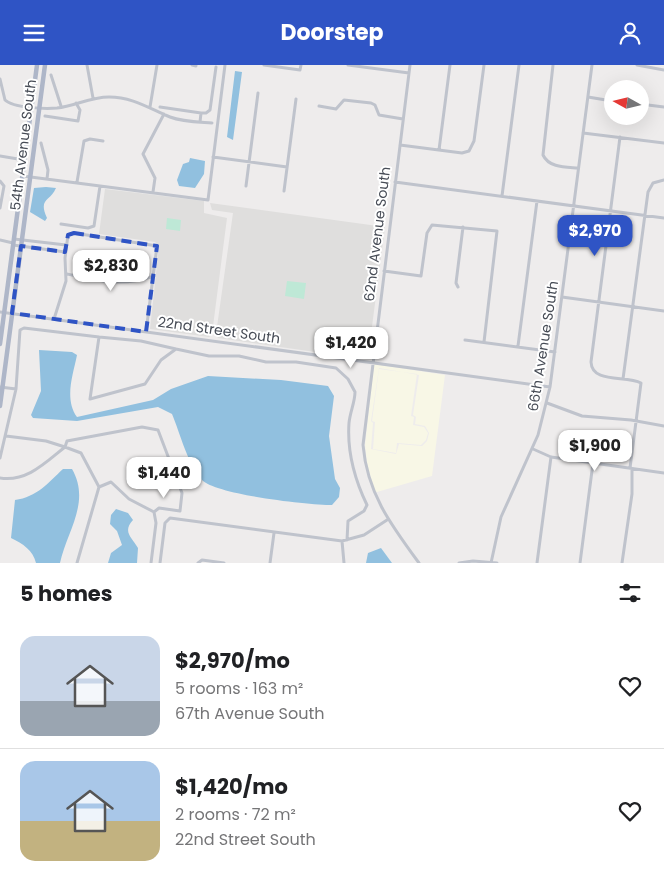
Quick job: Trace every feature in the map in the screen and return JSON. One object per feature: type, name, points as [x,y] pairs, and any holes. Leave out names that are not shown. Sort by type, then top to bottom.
[{"type":"main road","name":"54th Avenue South","points":[[0,344],[2,312],[37,65]]},
{"type":"main road","name":"54th Avenue South","points":[[0,406],[45,65]]},
{"type":"street","points":[[87,65],[93,98]]},
{"type":"street","points":[[150,107],[157,65]]},
{"type":"street","points":[[22,176],[208,199],[225,65]]},
{"type":"street","points":[[264,65],[300,70],[301,65]]},
{"type":"street","points":[[348,65],[371,66],[409,73]]},
{"type":"street","name":"62nd Avenue South","points":[[410,65],[363,431],[364,457],[373,491],[387,520],[419,563]]},
{"type":"street","points":[[439,150],[450,65]]},
{"type":"street","points":[[400,145],[462,153],[469,151],[474,141],[484,65]]},
{"type":"street","points":[[502,196],[519,65]]},
{"type":"street","points":[[553,65],[543,150],[548,163],[578,169]]},
{"type":"street","name":"66th Avenue South","points":[[492,563],[501,517],[533,449],[547,403],[592,65]]},
{"type":"street","points":[[637,65],[664,70]]},
{"type":"street","points":[[160,107],[206,113],[210,110],[216,67]]},
{"type":"street","points":[[51,75],[61,107]]},
{"type":"street","points":[[0,79],[3,94],[9,103],[31,108],[61,107],[93,98],[111,97],[135,101],[177,119],[212,123]]},
{"type":"street","points":[[246,186],[258,93]]},
{"type":"street","points":[[588,97],[604,100]]},
{"type":"street","points":[[284,191],[296,99]]},
{"type":"street","points":[[319,106],[336,109],[344,100],[371,103],[375,105],[379,115],[403,119]]},
{"type":"street","points":[[45,116],[78,121],[80,110],[76,103]]},
{"type":"street","points":[[649,105],[664,107]]},
{"type":"street","points":[[200,122],[201,113]]},
{"type":"street","points":[[153,193],[155,178],[143,154],[164,114]]},
{"type":"street","points":[[583,133],[664,143]]},
{"type":"street","points":[[620,137],[591,362],[593,371],[601,376],[641,383],[631,468],[632,494],[622,563]]},
{"type":"street","points":[[78,182],[82,144],[90,139],[103,141]]},
{"type":"street","points":[[41,143],[48,170],[47,179]]},
{"type":"street","points":[[0,156],[24,160]]},
{"type":"street","points":[[213,157],[287,167]]},
{"type":"street","points":[[623,379],[648,192],[653,183],[664,180]]},
{"type":"street","points":[[0,181],[4,185],[0,208]]},
{"type":"street","points":[[395,182],[664,218]]},
{"type":"street","points":[[61,224],[88,228],[94,226],[100,185]]},
{"type":"street","points":[[518,346],[537,201]]},
{"type":"street","points":[[384,271],[421,276],[427,233],[432,225],[497,231],[484,342]]},
{"type":"street","points":[[458,287],[456,283],[463,227]]},
{"type":"street","points":[[54,319],[66,273],[65,252],[68,235],[74,233],[157,246],[146,332]]},
{"type":"street","points":[[0,240],[22,246],[65,252]]},
{"type":"street","points":[[13,242],[22,240],[66,245]]},
{"type":"street","points":[[109,283],[112,259]]},
{"type":"street","points":[[66,273],[109,283],[134,282],[154,275]]},
{"type":"street","points":[[562,297],[664,311]]},
{"type":"street","name":"22nd Street South","points":[[2,312],[550,387]]},
{"type":"street","points":[[0,458],[16,389],[20,330],[24,328],[141,341],[209,356],[239,356],[266,361],[296,362],[336,368],[348,379],[355,395],[349,421],[352,459],[367,505],[364,511],[348,521],[344,563]]},
{"type":"street","points":[[99,337],[90,399],[145,384],[161,360],[176,349]]},
{"type":"street","points":[[466,340],[555,352]]},
{"type":"street","points":[[1,387],[16,389]]},
{"type":"street","points":[[547,403],[582,416],[631,420],[664,426]]},
{"type":"street","points":[[0,479],[14,480],[26,475],[65,447],[67,441],[142,427],[158,430],[182,493],[180,511],[159,508],[154,512]]},
{"type":"street","points":[[6,436],[46,441],[81,453],[99,487],[77,563]]},
{"type":"street","points":[[533,449],[552,457],[664,473]]},
{"type":"street","points":[[537,563],[552,457]]},
{"type":"street","points":[[580,563],[593,463]]},
{"type":"street","points":[[99,487],[111,482],[129,499],[154,512]]},
{"type":"street","points":[[151,563],[156,523],[154,512]]},
{"type":"street","points":[[160,563],[167,519],[345,541],[364,535],[387,520]]},
{"type":"street","points":[[270,563],[274,533]]},
{"type":"street","points":[[198,562],[202,560],[224,563]]},
{"type":"street","points":[[459,563],[473,561],[497,563]]},
{"type":"highlighted area","points":[[74,233],[157,246],[146,332],[12,313],[21,246],[65,252],[68,235]]},
{"type":"shaded area","points":[[105,189],[204,201],[204,213],[227,218],[212,334],[209,337],[150,329],[159,246],[155,242],[99,234]]},
{"type":"shaded area","points":[[210,203],[385,227],[368,357],[357,358],[218,338],[216,334],[233,213],[212,210]]},
{"type":"shaded area","points":[[374,364],[445,375],[432,476],[377,492],[374,490],[367,463],[365,445]],"holes":[[[379,368],[419,375],[413,415],[416,417],[415,424],[425,426],[429,433],[427,441],[422,446],[399,444],[396,454],[371,449],[373,423],[371,421]]]},
{"type":"shaded area","points":[[379,369],[417,374],[411,416],[414,417],[413,425],[424,427],[428,433],[426,440],[421,445],[397,443],[396,453],[373,449],[375,422],[372,421]]},
{"type":"green space","points":[[167,218],[181,220],[180,231],[166,229]]},
{"type":"green space","points":[[287,281],[306,283],[304,299],[285,296]]},
{"type":"water","points":[[235,71],[242,72],[233,140],[227,137]]},
{"type":"water","points":[[190,158],[205,161],[204,174],[195,188],[179,186],[177,180],[183,164],[189,162]]},
{"type":"water","points":[[34,188],[56,188],[44,203],[47,218],[45,221],[30,212]]},
{"type":"water","points":[[39,350],[72,352],[77,355],[70,395],[73,410],[77,417],[153,400],[171,389],[208,376],[281,380],[328,386],[334,396],[329,436],[335,479],[340,488],[339,497],[332,505],[304,503],[244,495],[211,485],[202,480],[197,474],[172,414],[158,407],[77,421],[33,418],[31,415],[41,391]]},
{"type":"water","points":[[63,469],[72,469],[77,481],[79,493],[76,516],[60,563],[36,563],[33,554],[27,548],[11,538],[15,500],[36,493]]},
{"type":"water","points":[[116,509],[128,513],[133,520],[128,531],[138,548],[137,563],[108,563],[111,553],[122,545],[117,531],[110,524],[111,515]]},
{"type":"water","points":[[381,548],[392,563],[366,563],[368,553]]}]
